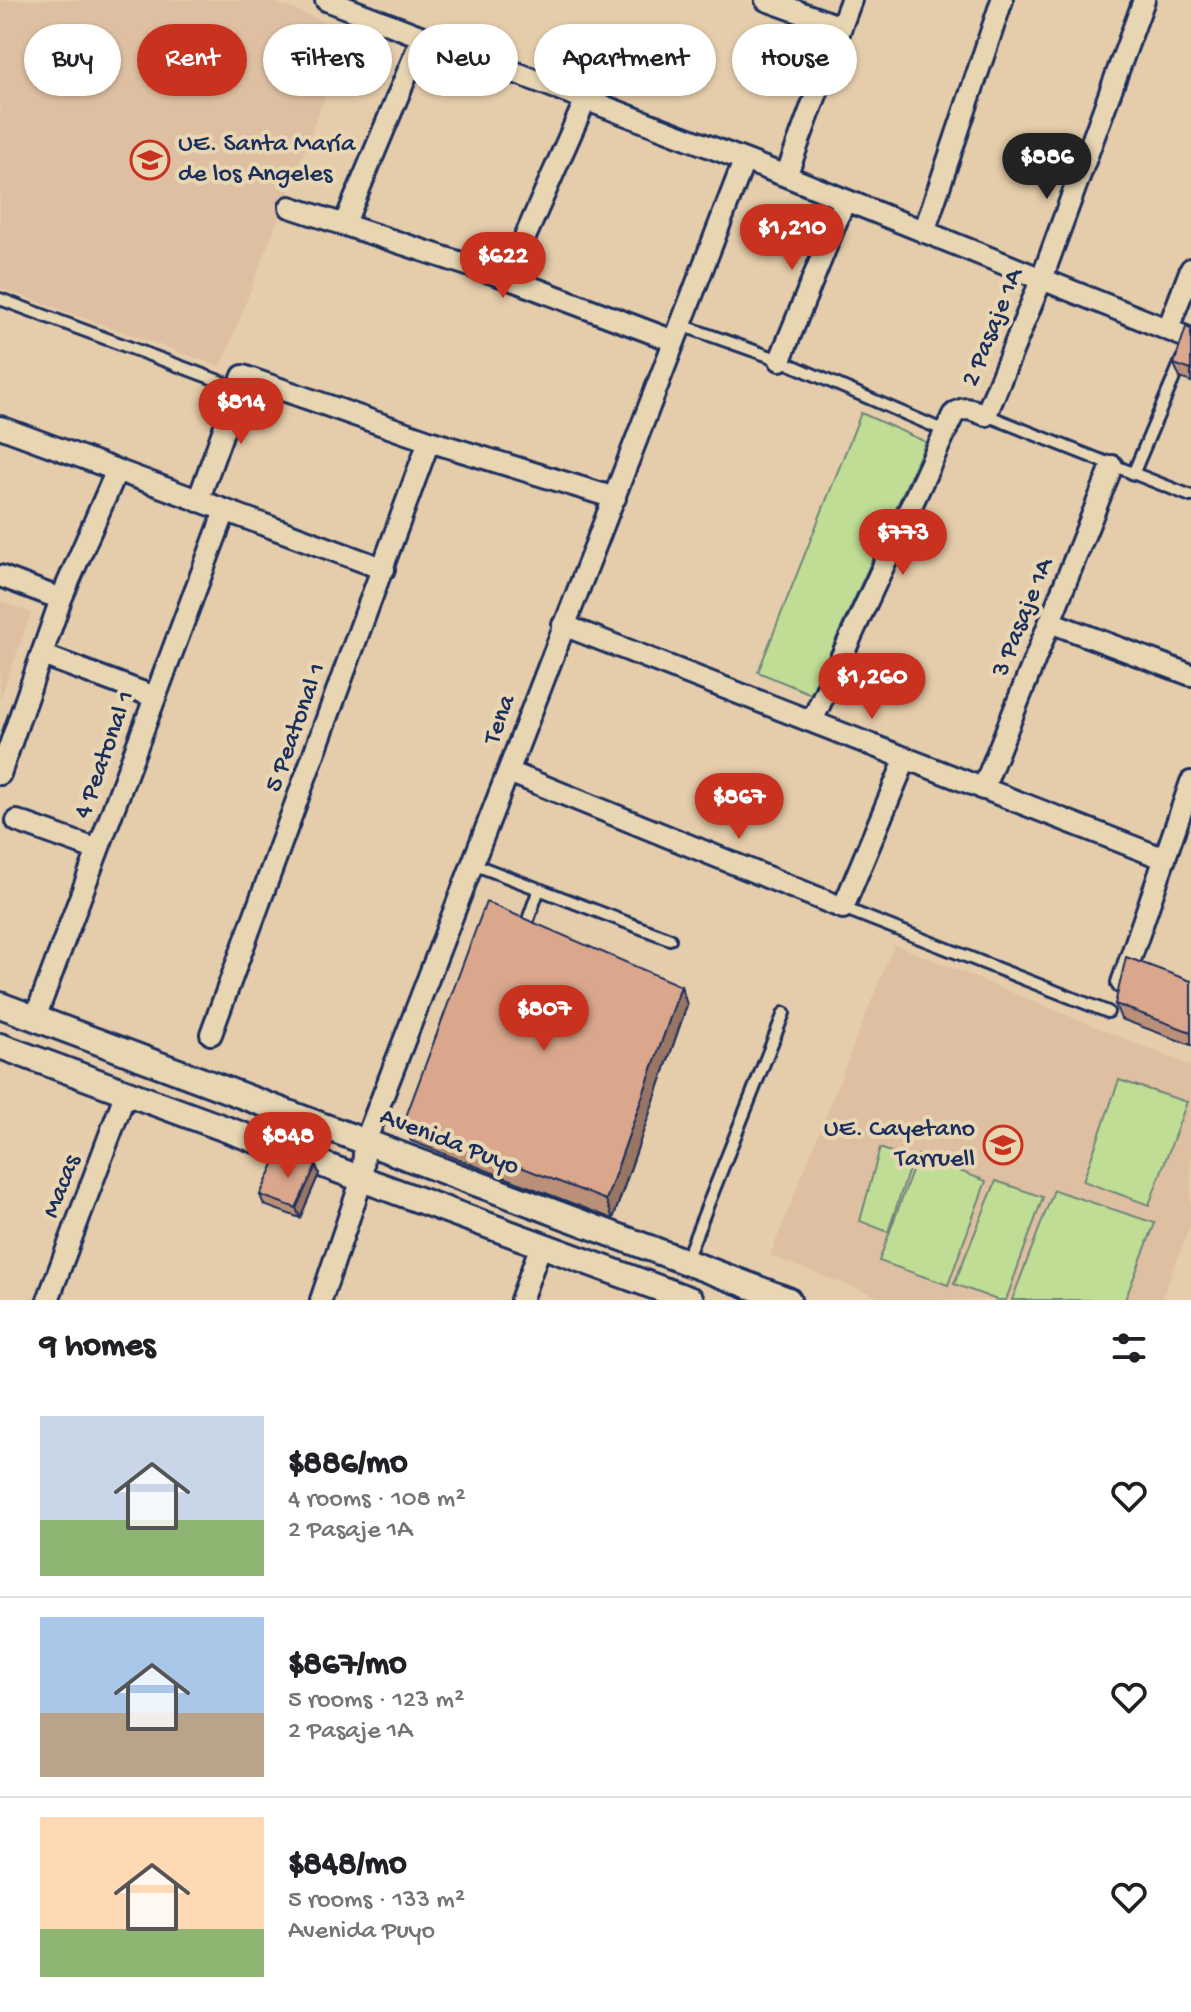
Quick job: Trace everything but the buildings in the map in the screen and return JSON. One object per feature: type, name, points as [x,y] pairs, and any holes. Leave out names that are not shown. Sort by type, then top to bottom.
[{"type":"street","points":[[326,0],[408,32]]},
{"type":"street","points":[[766,0],[833,24]]},
{"type":"street","points":[[842,24],[851,0]]},
{"type":"street","points":[[924,232],[1002,0]]},
{"type":"street","name":"2 Pasaje 1A","points":[[812,721],[945,431],[958,410],[968,408],[986,415],[1042,278],[1144,0]]},
{"type":"street","points":[[344,225],[408,72]]},
{"type":"street","points":[[518,74],[786,176],[1190,338]]},
{"type":"street","points":[[786,176],[816,96]]},
{"type":"street","points":[[507,278],[586,99]]},
{"type":"street","name":"Tena","points":[[321,1300],[362,1179],[365,1142],[744,161]]},
{"type":"street","points":[[780,360],[845,200]]},
{"type":"street","points":[[290,207],[678,333]]},
{"type":"street","points":[[1168,329],[1191,269]]},
{"type":"street","points":[[198,501],[241,382],[615,498]]},
{"type":"street","points":[[0,427],[384,569]]},
{"type":"street","name":"5 Peatonal 1","points":[[211,1034],[429,441]]},
{"type":"street","name":"3 Pasaje 1A","points":[[983,789],[1112,466]]},
{"type":"street","points":[[0,774],[61,599],[117,470]]},
{"type":"street","name":"4 Peatonal 1","points":[[35,1018],[225,511]]},
{"type":"street","points":[[0,576],[61,599]]},
{"type":"street","points":[[1050,622],[1191,675]]},
{"type":"street","points":[[563,625],[1165,859]]},
{"type":"street","points":[[42,655],[155,697]]},
{"type":"street","points":[[509,772],[843,908],[906,758]]},
{"type":"street","points":[[1121,986],[1191,782]]},
{"type":"street","points":[[17,821],[98,850]]},
{"type":"street","name":"Avenida Puyo","points":[[0,1005],[788,1300]]},
{"type":"street","points":[[0,1046],[691,1300]]},
{"type":"street","name":"Macas","points":[[48,1300],[126,1092]]},
{"type":"street","points":[[521,1300],[541,1245]]},
{"type":"lane","points":[[0,299],[241,382]]},
{"type":"lane","points":[[678,333],[780,360],[945,431]]},
{"type":"lane","points":[[1133,474],[1190,338]]},
{"type":"lane","points":[[986,415],[1191,496]]},
{"type":"lane","points":[[473,864],[670,939]]},
{"type":"lane","points":[[524,931],[539,889]]},
{"type":"lane","points":[[843,908],[1108,1012]]},
{"type":"lane","points":[[686,1262],[784,1013]]},
{"type":"shaded area","name":"UE. Santa María de los Angeles","points":[[0,0],[269,0],[330,24],[263,24],[263,96],[325,96],[221,367],[0,288]]},
{"type":"shaded area","points":[[0,601],[31,613],[0,700]]},
{"type":"shaded area","name":"UE. Cayetano Tarruell","points":[[894,944],[1191,1066],[1191,1224],[1161,1300],[887,1300],[770,1256]]},
{"type":"green space","points":[[861,413],[926,442],[811,694],[758,672]]},
{"type":"green space","points":[[1119,1080],[1187,1102],[1149,1205],[1083,1181]]},
{"type":"green space","points":[[880,1148],[912,1160],[888,1232],[860,1221]]},
{"type":"green space","points":[[918,1155],[986,1181],[948,1285],[879,1261]]},
{"type":"green space","points":[[996,1181],[1043,1197],[1006,1300],[997,1300],[954,1284]]},
{"type":"green space","points":[[1054,1190],[1155,1223],[1125,1300],[1012,1300]]},
{"type":"place","name":"UE. Santa María de los Angeles","points":[[150,160]]},
{"type":"place","name":"UE. Cayetano Tarruell","points":[[1003,1145]]}]
